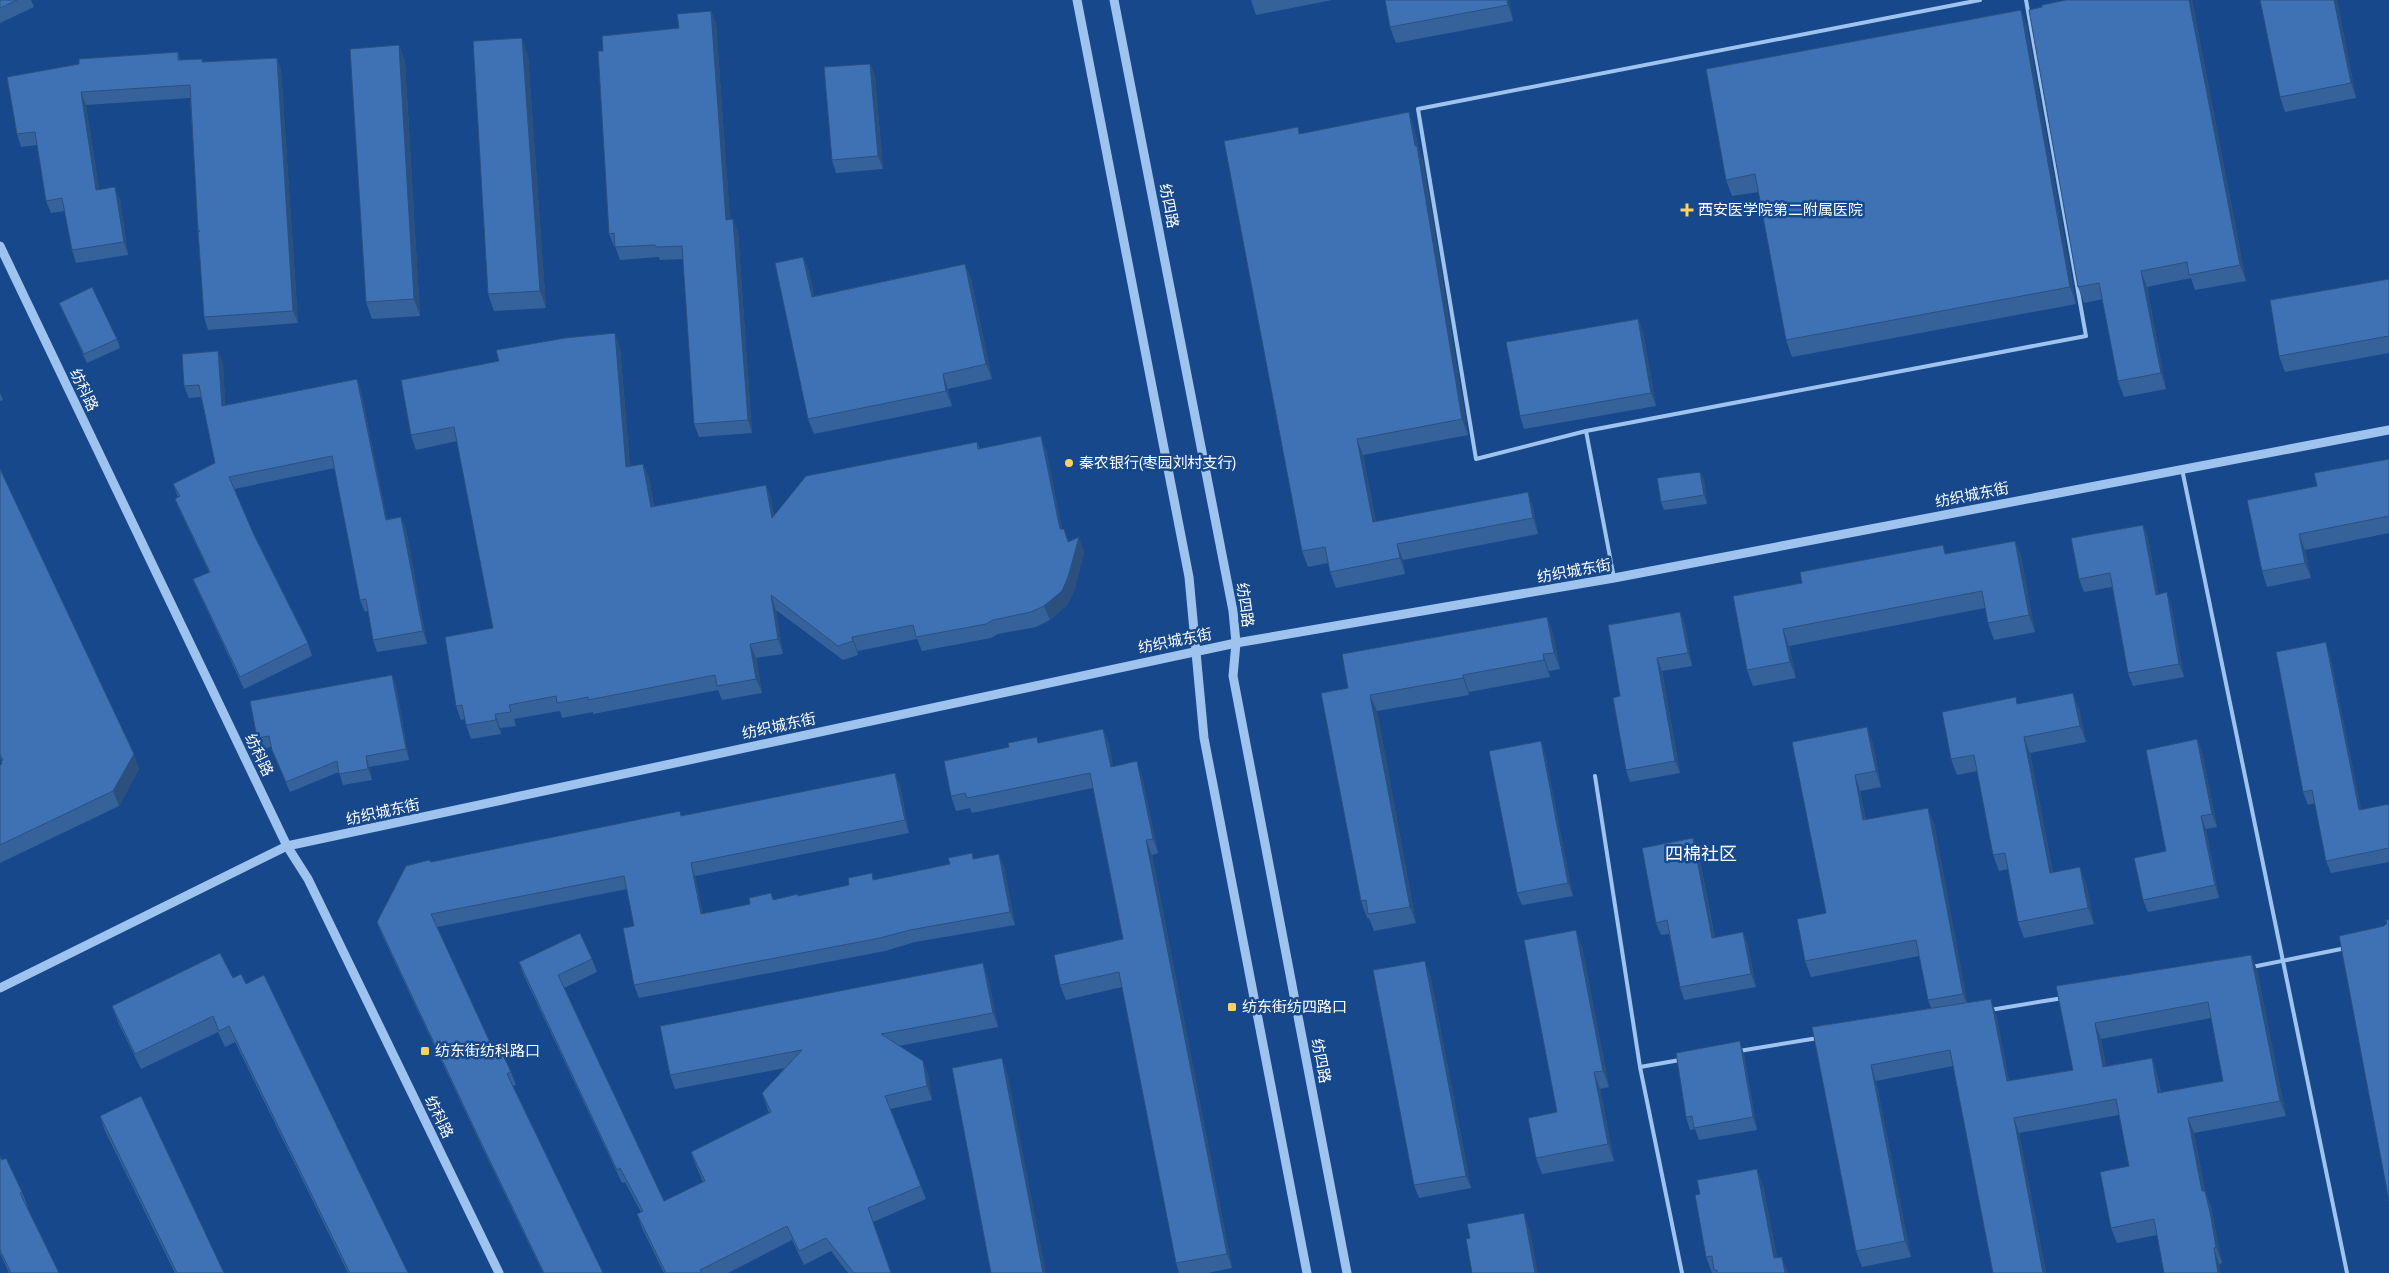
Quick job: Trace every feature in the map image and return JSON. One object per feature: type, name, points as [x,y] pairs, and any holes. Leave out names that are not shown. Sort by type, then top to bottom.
[{"type":"street","points":[[1077,0],[1189,577],[1204,738],[1307,1273]]},
{"type":"street","name":"纺四路","points":[[1114,0],[1233,611],[1236,643],[1233,676],[1347,1273]]},
{"type":"street","name":"纺科路","points":[[0,246],[287,846],[308,879],[499,1273]]},
{"type":"street","name":"纺织城东街","points":[[0,988],[287,846],[1236,643],[1614,578],[2182,468],[2389,430]]},
{"type":"lane","points":[[1980,0],[1418,109],[1476,459],[1586,431],[2086,336],[2026,0]]},
{"type":"lane","points":[[1586,431],[1614,578]]},
{"type":"lane","points":[[2182,468],[2347,1273]]},
{"type":"lane","points":[[1595,776],[1640,1067],[1682,1273]]},
{"type":"lane","points":[[2245,968],[2284,962],[2351,947]]},
{"type":"lane","points":[[1982,1011],[2069,997]]},
{"type":"lane","points":[[1738,1051],[1826,1037]]},
{"type":"lane","points":[[1640,1067],[1689,1059]]},
{"type":"building","points":[[0,0],[17,0],[0,8]]},
{"type":"building","points":[[1385,0],[1507,0],[1508,5],[1390,27]]},
{"type":"building","points":[[2066,0],[2189,0],[2240,265],[2189,275],[2187,262],[2141,271],[2161,373],[2118,381],[2099,283],[2078,287],[2029,10]]},
{"type":"building","points":[[2260,0],[2334,0],[2351,83],[2280,97]]},
{"type":"building","points":[[2021,10],[2070,287],[1786,340],[1755,174],[1726,180],[1706,69]]},
{"type":"building","points":[[711,11],[726,220],[733,219],[748,420],[694,424],[682,246],[615,247],[614,233],[609,234],[598,51],[603,51],[602,36],[679,28],[677,14]]},
{"type":"building","points":[[522,38],[540,291],[488,294],[473,41]]},
{"type":"building","points":[[399,45],[414,299],[366,302],[350,49]]},
{"type":"building","points":[[178,52],[178,60],[202,59],[202,62],[277,58],[293,311],[204,317],[190,85],[81,92],[96,190],[115,187],[124,242],[72,250],[62,198],[46,201],[35,132],[17,134],[7,77],[79,64],[79,59]]},
{"type":"building","points":[[870,64],[878,156],[832,160],[824,67]]},
{"type":"building","points":[[1409,112],[1415,146],[1417,146],[1462,419],[1357,439],[1373,522],[1528,492],[1533,518],[1397,544],[1400,558],[1330,572],[1325,547],[1302,551],[1224,141],[1298,127],[1299,134]]},
{"type":"building","points":[[803,257],[812,297],[965,264],[986,364],[943,374],[946,391],[808,419],[775,263]]},
{"type":"building","points":[[2389,279],[2389,336],[2279,356],[2270,300]]},
{"type":"building","points":[[92,287],[117,339],[84,354],[59,303]]},
{"type":"building","points":[[1638,319],[1651,393],[1520,416],[1506,342]]},
{"type":"building","points":[[615,333],[626,467],[643,464],[651,507],[766,485],[772,518],[806,476],[977,442],[978,449],[1041,436],[1060,529],[1064,529],[1068,542],[1079,537],[1068,577],[1062,591],[1044,606],[1031,612],[993,620],[986,624],[916,637],[913,625],[852,637],[853,641],[838,646],[771,595],[778,639],[750,644],[756,679],[717,686],[715,675],[588,700],[588,697],[557,703],[556,696],[509,705],[511,712],[495,714],[496,720],[466,725],[462,705],[456,706],[445,637],[493,628],[454,427],[411,435],[401,380],[499,361],[496,350],[565,338]]},
{"type":"building","points":[[218,351],[222,406],[357,379],[386,520],[401,517],[423,631],[373,640],[366,599],[360,600],[332,456],[229,477],[254,535],[308,643],[240,677],[193,579],[210,572],[175,499],[180,496],[173,484],[215,463],[199,385],[184,386],[182,354]]},
{"type":"building","points":[[2389,459],[2389,516],[2299,534],[2305,563],[2262,571],[2247,500],[2317,486],[2314,473]]},
{"type":"building","points":[[0,469],[134,754],[113,791],[0,845],[0,765],[3,760],[0,754]]},
{"type":"building","points":[[1700,472],[1704,495],[1661,502],[1657,478]]},
{"type":"building","points":[[2143,525],[2156,595],[2167,592],[2179,664],[2128,673],[2110,573],[2079,579],[2071,538]]},
{"type":"building","points":[[2015,541],[2029,615],[1988,623],[1982,591],[1783,629],[1790,662],[1747,670],[1733,596],[1802,583],[1800,572],[1943,545],[1945,554]]},
{"type":"building","points":[[1680,612],[1688,653],[1657,658],[1675,761],[1626,770],[1613,698],[1620,696],[1608,625]]},
{"type":"building","points":[[1547,617],[1554,653],[1543,654],[1544,660],[1463,675],[1463,678],[1370,695],[1410,907],[1368,914],[1366,900],[1361,901],[1321,693],[1348,688],[1342,654]]},
{"type":"building","points":[[2326,642],[2359,810],[2389,804],[2389,848],[2326,861],[2312,790],[2303,792],[2276,652]]},
{"type":"building","points":[[392,675],[406,749],[366,756],[368,769],[339,774],[337,761],[286,782],[272,750],[269,736],[257,738],[250,701]]},
{"type":"building","points":[[2073,693],[2080,726],[2024,737],[2050,873],[2080,867],[2088,908],[2018,922],[2005,853],[1993,855],[1974,755],[1951,759],[1942,712],[2016,697],[2017,704]]},
{"type":"building","points":[[1867,727],[1876,771],[1855,775],[1863,820],[1928,808],[1963,994],[1928,1000],[1916,940],[1805,961],[1797,919],[1826,913],[1792,742]]},
{"type":"building","points":[[1103,729],[1111,767],[1137,761],[1153,839],[1146,840],[1227,1254],[1176,1263],[1119,972],[1060,985],[1054,955],[1123,939],[1090,773],[967,798],[965,793],[951,796],[944,761],[1009,747],[1008,743],[1037,737],[1038,743]]},
{"type":"building","points":[[2197,739],[2212,814],[2201,816],[2215,885],[2143,900],[2134,858],[2166,851],[2146,750]]},
{"type":"building","points":[[1541,741],[1568,883],[1517,893],[1489,751]]},
{"type":"building","points":[[895,773],[905,820],[691,863],[701,914],[750,904],[749,898],[771,893],[773,900],[798,894],[798,896],[849,885],[848,878],[872,873],[873,880],[950,864],[948,858],[972,853],[973,859],[999,854],[1010,912],[634,985],[623,928],[634,926],[624,876],[431,914],[493,1049],[499,1046],[511,1072],[507,1074],[603,1273],[544,1273],[377,922],[406,866],[680,811],[681,816]]},
{"type":"building","points":[[1693,838],[1712,938],[1743,932],[1751,974],[1680,987],[1667,920],[1656,923],[1642,848]]},
{"type":"building","points":[[2389,919],[2389,1201],[2339,936],[2384,926],[2387,923],[2386,920]]},
{"type":"building","points":[[1576,930],[1603,1071],[1594,1072],[1608,1144],[1536,1158],[1528,1118],[1557,1112],[1524,940]]},
{"type":"building","points":[[580,933],[592,959],[558,975],[664,1201],[705,1181],[691,1152],[771,1112],[762,1093],[802,1050],[670,1075],[660,1026],[983,963],[993,1013],[881,1034],[923,1061],[927,1086],[885,1096],[921,1186],[868,1208],[891,1273],[854,1273],[826,1238],[799,1251],[787,1226],[700,1270],[702,1273],[666,1273],[637,1214],[643,1211],[620,1168],[617,1170],[519,962]]},
{"type":"building","points":[[220,953],[233,978],[241,974],[246,984],[264,975],[408,1273],[350,1273],[229,1026],[219,1031],[213,1016],[135,1054],[112,1006]]},
{"type":"building","points":[[2251,955],[2280,1101],[2188,1118],[2202,1191],[2205,1191],[2211,1217],[2218,1273],[2164,1273],[2154,1219],[2111,1228],[2100,1172],[2129,1166],[2116,1099],[2014,1118],[2043,1273],[1993,1273],[1950,1050],[1871,1065],[1905,1241],[1856,1251],[1812,1027],[1991,999],[2007,1081],[2073,1070],[2056,986]],"holes":[[[2208,1002],[2223,1081],[2158,1093],[2152,1058],[2103,1067],[2095,1023]]]},
{"type":"building","points":[[1425,961],[1466,1176],[1414,1185],[1373,970]]},
{"type":"building","points":[[1740,1041],[1753,1117],[1694,1128],[1692,1116],[1686,1117],[1676,1053]]},
{"type":"building","points":[[1002,1058],[1043,1273],[991,1273],[952,1068]]},
{"type":"building","points":[[141,1096],[224,1273],[177,1273],[100,1116]]},
{"type":"building","points":[[0,1156],[2,1160],[6,1158],[22,1192],[20,1193],[59,1273],[11,1273],[0,1250]]},
{"type":"building","points":[[1757,1169],[1774,1258],[1782,1257],[1785,1273],[1717,1273],[1717,1270],[1714,1270],[1712,1256],[1706,1257],[1695,1195],[1700,1194],[1697,1180]]},
{"type":"building","points":[[1524,1213],[1535,1273],[1472,1273],[1466,1239],[1470,1238],[1467,1224]]},
{"type":"place","name":"西安医学院第二附属医院","points":[[1687,210]]},
{"type":"place","name":"秦农银行(枣园刘村支行)","points":[[1069,463]]},
{"type":"place","name":"纺东街纺四路口","points":[[1232,1007]]},
{"type":"place","name":"纺东街纺科路口","points":[[425,1051]]},
{"type":"district","name":"四棉社区","points":[[1701,854]]}]
